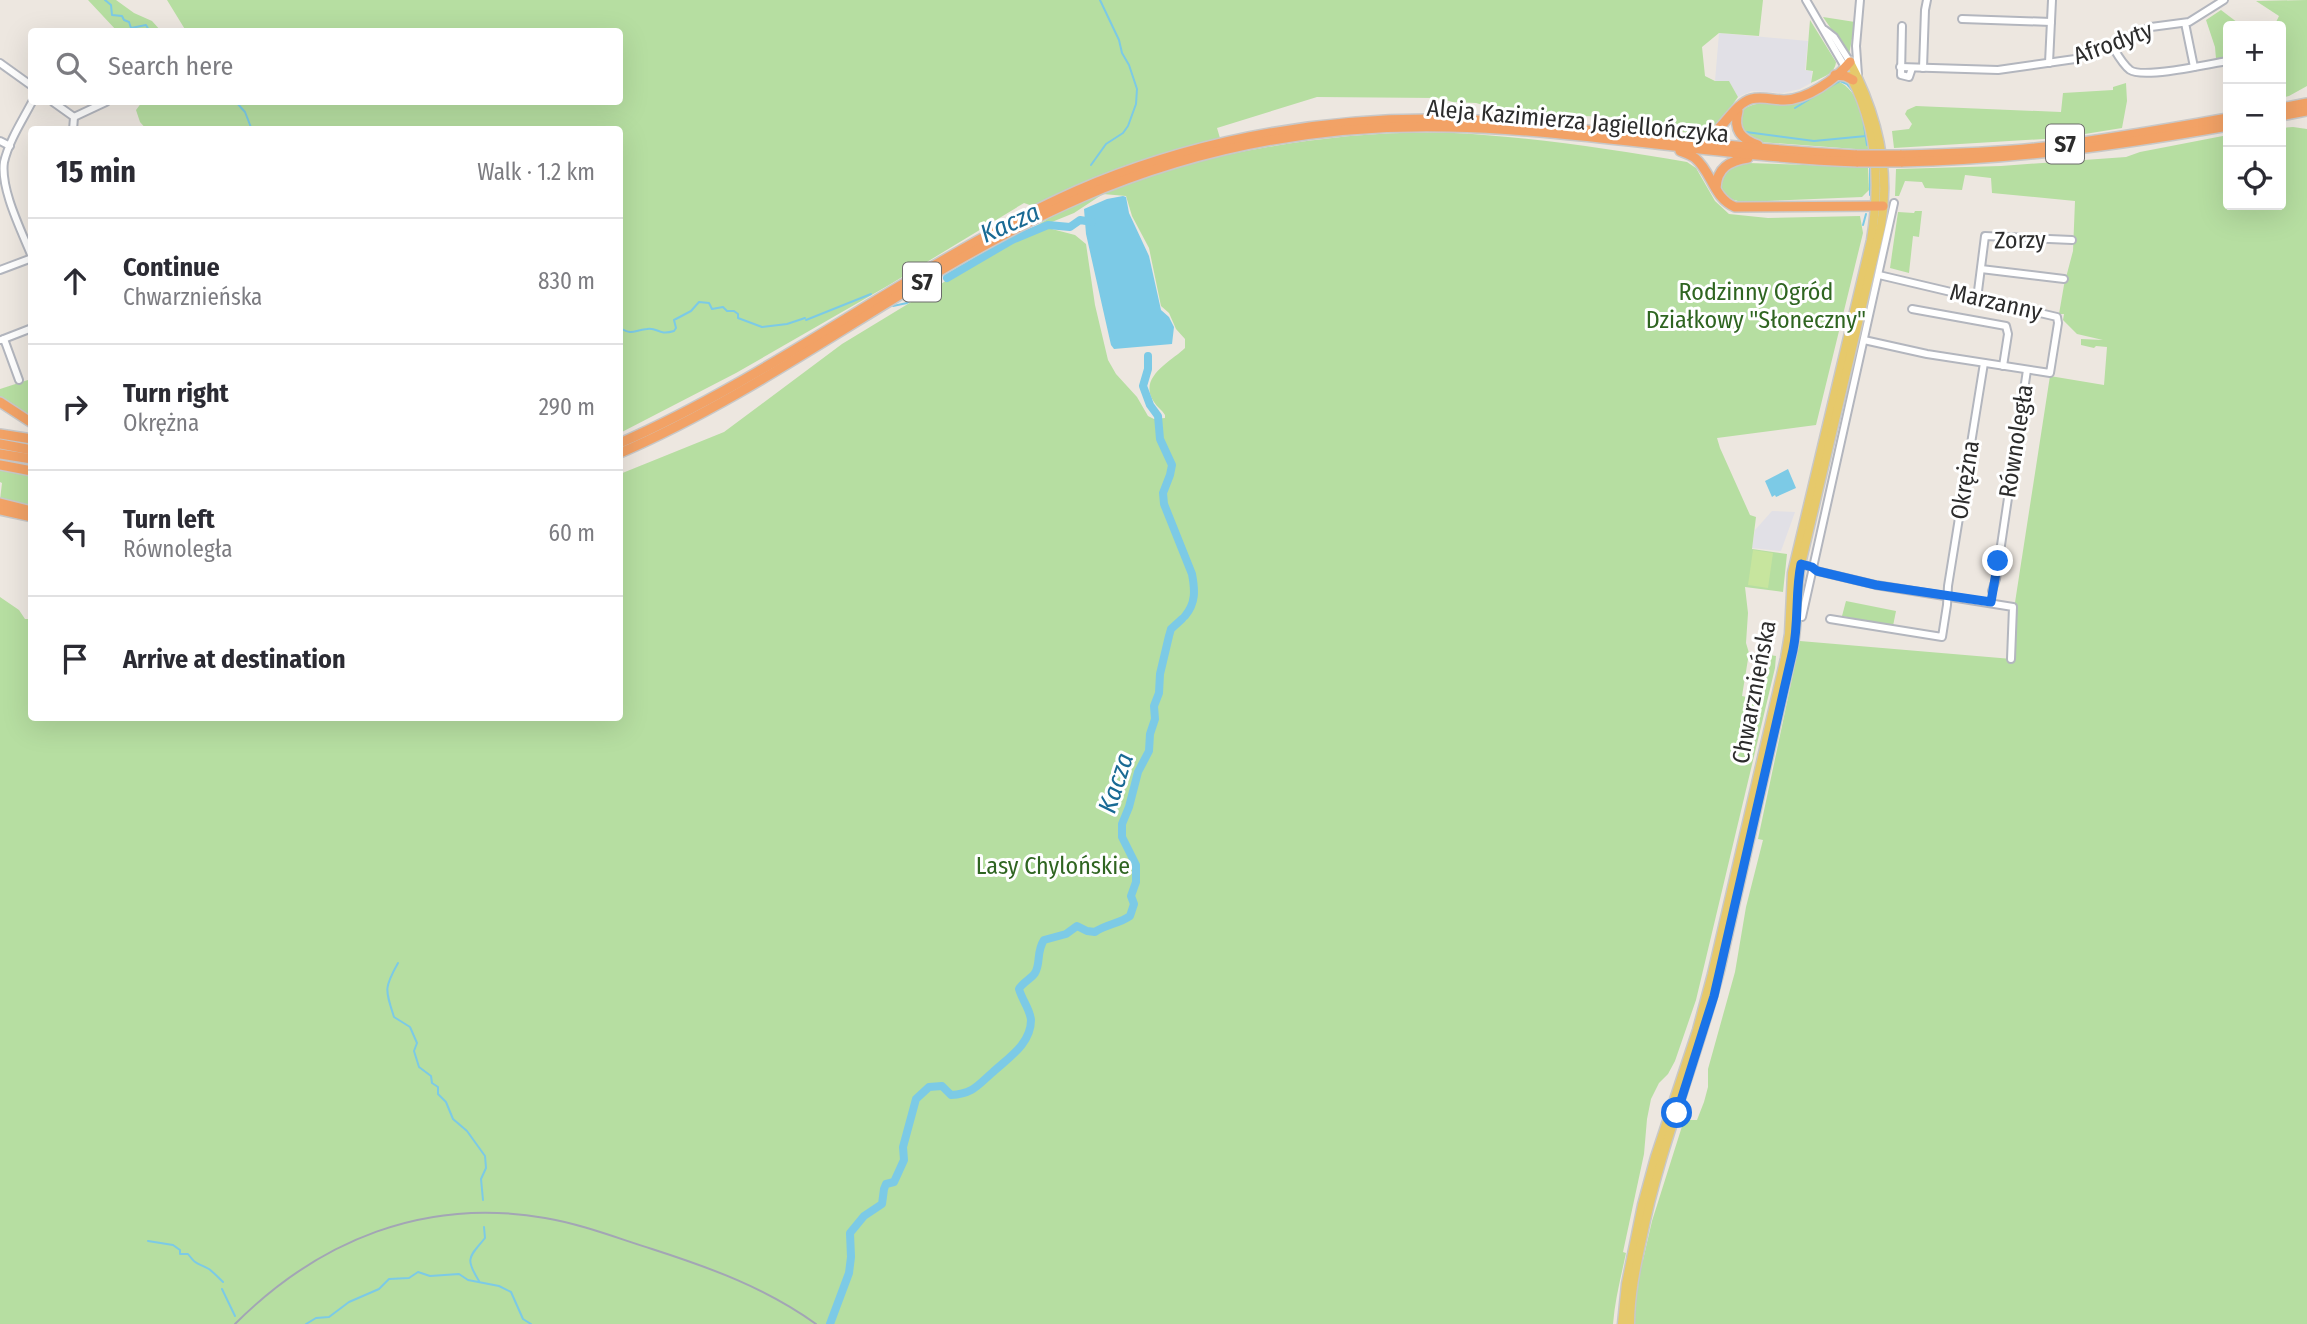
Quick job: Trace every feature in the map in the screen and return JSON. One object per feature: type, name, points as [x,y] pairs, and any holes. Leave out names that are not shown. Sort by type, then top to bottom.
[{"type":"highway","points":[[1678,141],[1709,136],[1751,99],[1796,98],[1811,92],[1848,64]]},
{"type":"highway","points":[[1835,75],[1855,78]]},
{"type":"highway","points":[[2286,111],[2307,103]]},
{"type":"highway","points":[[1738,109],[1736,121],[1741,137],[1766,153]]},
{"type":"highway","points":[[2286,111],[2307,111]]},
{"type":"highway","name":"Aleja Kazimierza Jagiellończyka","points":[[623,442],[724,390],[997,230],[1088,186],[1182,153],[1307,126],[1357,121],[1430,119],[1510,122],[1766,153]]},
{"type":"highway","name":"Aleja Kazimierza Jagiellończyka","points":[[1901,159],[2036,148],[2223,119]]},
{"type":"highway","name":"Aleja Kazimierza Jagiellończyka","points":[[623,452],[712,407],[968,255],[1080,198],[1166,165],[1264,141],[1393,127],[1449,127],[1766,153],[1966,161],[2125,144],[2223,127]]},
{"type":"highway","points":[[1668,146],[1697,160],[1724,201],[1738,207],[1879,206]]},
{"type":"highway","points":[[1716,190],[1717,178],[1727,164],[1766,153]]},
{"type":"highway","points":[[0,402],[28,420]]},
{"type":"highway","points":[[0,434],[28,438]]},
{"type":"highway","points":[[0,444],[28,449]]},
{"type":"highway","points":[[0,454],[28,458]]},
{"type":"highway","points":[[0,465],[28,470]]},
{"type":"highway","points":[[0,503],[28,510]]},
{"type":"highway","points":[[0,510],[28,516]]},
{"type":"main road","name":"Chwarznieńska","points":[[1622,1324],[1625,1292],[1642,1205],[1720,971],[1793,650],[1798,564],[1871,273],[1884,173],[1874,117],[1848,64]]},
{"type":"main road","name":"Chwarznieńska","points":[[1630,1324],[1633,1286],[1647,1213],[1673,1112]]},
{"type":"street","name":"Chwarznieńska","points":[[1806,0],[1824,29],[1834,37],[1848,64]]},
{"type":"street","name":"Chwarznieńska","points":[[1855,78],[1862,0]]},
{"type":"street","points":[[1923,68],[1924,14],[1927,0]]},
{"type":"street","points":[[2049,63],[2052,0]]},
{"type":"street","name":"Afrodyty","points":[[1902,26],[1900,67],[1901,75],[1905,78],[1910,75],[1912,68],[1986,70],[2075,59],[2151,27],[2194,20],[2224,0]]},
{"type":"street","points":[[1962,19],[2051,22]]},
{"type":"street","points":[[2185,23],[2194,67]]},
{"type":"street","points":[[2111,44],[2127,68],[2137,74],[2223,62]]},
{"type":"street","name":"Chwarznieńska","points":[[1848,64],[1856,46]]},
{"type":"street","points":[[0,63],[28,83]]},
{"type":"street","points":[[28,247],[8,195],[3,170],[10,146],[31,105]]},
{"type":"street","points":[[57,105],[74,117]]},
{"type":"street","points":[[74,117],[100,105]]},
{"type":"street","points":[[73,126],[74,117]]},
{"type":"street","points":[[0,141],[10,146]]},
{"type":"street","points":[[0,198],[8,195]]},
{"type":"street","name":"Chwarznieńska","points":[[1802,617],[1894,203]]},
{"type":"street","name":"Zorzy","points":[[1977,299],[1985,236],[2072,240]]},
{"type":"street","points":[[0,270],[28,259]]},
{"type":"street","points":[[1981,269],[2064,279]]},
{"type":"street","name":"Marzanny","points":[[1879,275],[2058,318],[2050,373],[2027,370]]},
{"type":"street","points":[[1912,309],[2006,326],[2008,334],[2003,366]]},
{"type":"street","points":[[19,380],[2,340],[28,330]]},
{"type":"street","points":[[1864,340],[1927,354],[2027,370]]},
{"type":"street","name":"Okrężna","points":[[1830,619],[1939,638],[1943,634],[1984,363]]},
{"type":"street","name":"Równoległa","points":[[1991,602],[2027,370]]},
{"type":"street","points":[[1798,564],[1876,585],[2013,607],[2011,659]]},
{"type":"shaded area","points":[[1719,33],[1808,41],[1805,70],[1812,71],[1811,83],[1783,93],[1752,91],[1738,97],[1729,81],[1715,81]]},
{"type":"shaded area","points":[[1772,511],[1795,512],[1781,551],[1752,548],[1755,530]]},
{"type":"green space","points":[[88,0],[116,0],[134,13],[152,21],[158,28],[114,28]]},
{"type":"green space","name":"Lasy Chylońskie","points":[[167,0],[1763,0],[1759,36],[1719,33],[1702,47],[1705,76],[1715,81],[1729,81],[1738,97],[1720,122],[1709,132],[1702,134],[1673,131],[1610,117],[1557,115],[1527,109],[1508,112],[1476,103],[1437,98],[1317,97],[1217,128],[1225,155],[1310,141],[1425,132],[1512,137],[1571,144],[1687,162],[1696,168],[1715,201],[1729,214],[1768,218],[1860,216],[1863,233],[1816,425],[1717,438],[1750,515],[1756,517],[1752,549],[1787,554],[1783,592],[1745,587],[1748,613],[1746,643],[1749,653],[1742,696],[1760,700],[1770,655],[1776,656],[1775,668],[1696,1000],[1675,1061],[1651,1099],[1644,1154],[1623,1252],[1626,1253],[1613,1324],[0,1324],[0,597],[28,619],[28,721],[623,721],[623,473],[724,432],[842,344],[1056,214],[1024,203],[736,373],[623,431],[623,126],[144,126],[136,110],[140,105],[623,105],[623,28],[184,28]],"holes":[[[1103,194],[1126,196],[1132,216],[1149,248],[1161,306],[1169,313],[1176,329],[1185,339],[1185,348],[1158,370],[1150,385],[1154,402],[1165,418],[1154,419],[1148,416],[1108,360],[1095,305],[1086,244],[1075,235],[1048,228],[1047,224],[1074,213]]]},
{"type":"green space","points":[[2307,0],[2307,86],[2289,96],[2286,97],[2286,21],[2276,21],[2279,16],[2256,1]]},
{"type":"green space","points":[[2221,10],[2235,21],[2223,21],[2223,58],[2216,59],[2206,20]]},
{"type":"green space","points":[[1823,17],[1855,22],[1849,55]]},
{"type":"green space","points":[[1810,20],[1836,62],[1830,73],[1811,83],[1813,71],[1806,70]]},
{"type":"green space","points":[[1837,81],[1852,92],[1857,101],[1864,120],[1869,150],[1760,142],[1750,140],[1740,129],[1742,111],[1748,107],[1797,103]]},
{"type":"green space","points":[[2126,83],[2127,101],[2122,128],[2060,138],[1894,148],[1892,131],[1909,129],[1912,124],[1905,114],[1916,106],[2061,112],[2063,93],[2113,90],[2113,87]]},
{"type":"green space","points":[[2286,128],[2307,129],[2307,1324],[1634,1324],[1635,1295],[1652,1221],[1684,1120],[1697,1120],[1708,1087],[1708,1069],[1735,972],[1746,907],[1763,840],[1758,839],[1800,641],[2012,659],[2014,609],[2050,376],[2104,385],[2107,347],[2081,345],[2081,339],[2103,340],[2077,334],[2063,320],[2064,314],[2059,314],[2073,251],[2075,201],[1992,193],[1991,178],[1965,175],[1962,190],[1925,188],[1922,182],[1905,181],[1899,196],[1895,196],[1896,169],[2001,166],[2126,157],[2223,136],[2223,210],[2286,210]]},
{"type":"green space","points":[[1748,163],[1868,167],[1869,190],[1862,197],[1742,202],[1730,199],[1721,188],[1725,173],[1732,167]]},
{"type":"green space","points":[[1922,211],[1919,237],[1913,236],[1909,273],[1890,268],[1898,212]]},
{"type":"green space","points":[[28,380],[28,417],[0,399],[0,389]]},
{"type":"green space","points":[[0,468],[28,474],[28,507],[0,500]]},
{"type":"green space","points":[[1753,550],[1773,553],[1768,588],[1748,585]]},
{"type":"green space","points":[[1846,601],[1896,611],[1893,626],[1842,616]]},
{"type":"water","points":[[1126,197],[1129,213],[1149,256],[1161,310],[1169,317],[1174,327],[1172,344],[1114,349],[1111,345],[1086,234],[1084,209],[1107,199]]},
{"type":"water","points":[[1788,469],[1796,488],[1772,497],[1765,481]]},
{"type":"waterway","name":"Kacza","points":[[105,0],[111,5],[112,15],[122,16],[131,28]]},
{"type":"waterway","points":[[1091,165],[1106,144],[1123,133],[1128,126],[1136,104],[1137,89],[1119,40],[1100,0]]},
{"type":"waterway","name":"Kacza","points":[[131,28],[146,25],[148,28]]},
{"type":"waterway","points":[[1826,89],[1840,81],[1853,91]]},
{"type":"waterway","points":[[1795,108],[1821,92]]},
{"type":"waterway","name":"Kacza","points":[[239,105],[250,126]]},
{"type":"waterway","points":[[1863,119],[1867,145]]},
{"type":"waterway","points":[[1746,132],[1814,141],[1866,136]]},
{"type":"waterway","points":[[1870,166],[1870,195]]},
{"type":"waterway","points":[[1863,225],[1866,214]]},
{"type":"waterway","name":"Kacza","points":[[947,278],[1012,240],[1048,225],[1070,227],[1080,220],[1092,222]]},
{"type":"waterway","name":"Kacza","points":[[893,306],[907,303],[939,283]]},
{"type":"waterway","name":"Kacza","points":[[806,320],[871,294]]},
{"type":"waterway","name":"Kacza","points":[[623,329],[631,332],[651,329],[665,333],[674,331],[674,320],[691,311],[699,302],[709,303],[712,309],[723,307],[727,311],[734,311],[738,318],[762,327],[787,324],[805,318]]},
{"type":"waterway","name":"Kacza","points":[[1148,356],[1148,369],[1143,386],[1150,405],[1158,416],[1160,439],[1172,465],[1163,493],[1164,504],[1193,580],[1193,601],[1185,616]]},
{"type":"waterway","name":"Kacza","points":[[830,1324],[849,1273],[850,1233],[864,1216],[882,1204],[886,1184],[894,1182],[904,1160],[903,1147],[916,1099],[929,1087],[942,1086],[951,1095],[970,1091],[1012,1056],[1023,1043],[1031,1020],[1019,989],[1035,973],[1044,940],[1066,934],[1077,926],[1095,932],[1130,916],[1134,904],[1131,896],[1136,882],[1136,865],[1122,837],[1122,824],[1138,772],[1149,751],[1150,734],[1155,719],[1154,706],[1171,629],[1182,619]]},
{"type":"waterway","points":[[398,963],[387,989],[394,1017],[410,1027],[417,1043],[414,1051],[419,1067],[431,1076],[432,1083],[438,1087],[438,1094],[446,1102],[453,1119],[467,1131],[485,1156],[486,1168],[481,1179],[483,1200]]},
{"type":"waterway","points":[[479,1281],[470,1262],[485,1238],[484,1227]]},
{"type":"waterway","points":[[148,1241],[173,1245],[180,1250],[180,1254],[188,1254],[223,1282]]},
{"type":"waterway","points":[[306,1324],[316,1318],[329,1317],[349,1302],[379,1289],[389,1279],[409,1278],[418,1272],[430,1276],[459,1274],[468,1280],[499,1286],[511,1292],[523,1319],[531,1324]]},
{"type":"waterway","points":[[222,1289],[235,1316]]},
{"type":"railway","points":[[235,1324],[268,1294],[302,1269],[338,1248],[416,1220],[458,1214],[501,1213],[572,1224],[695,1264],[758,1289],[816,1324]]},
{"type":"route","points":[[1677,1113],[1714,996],[1793,650],[1801,564],[1817,571],[1876,585],[1991,602],[1998,561]]},
{"type":"park label","name":"Rodzinny Ogród Działkowy \"Słoneczny\"","points":[[1756,306]]}]
